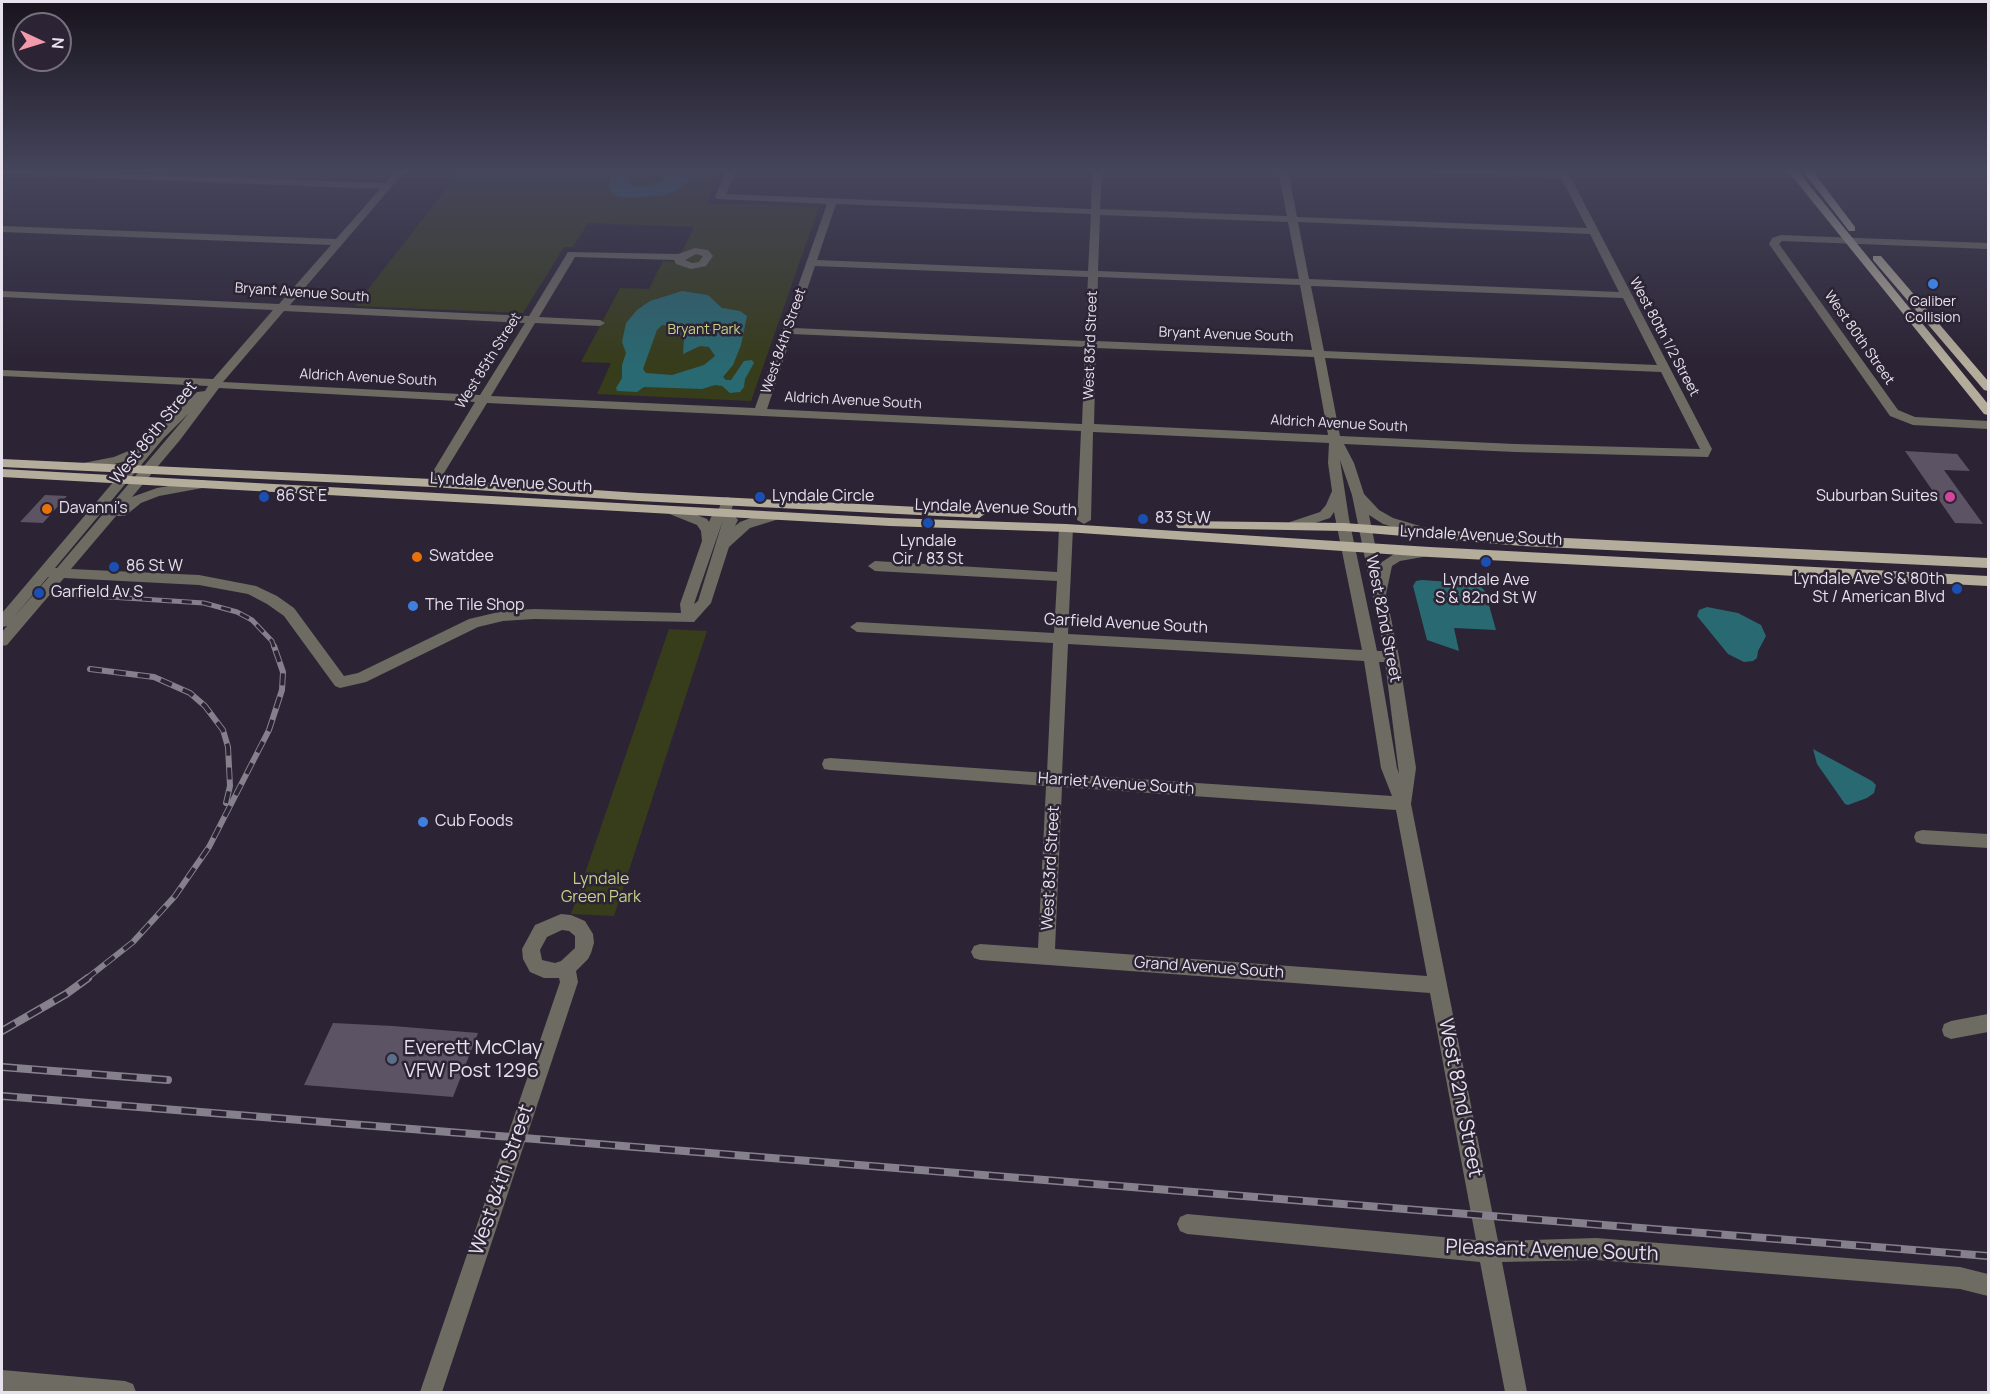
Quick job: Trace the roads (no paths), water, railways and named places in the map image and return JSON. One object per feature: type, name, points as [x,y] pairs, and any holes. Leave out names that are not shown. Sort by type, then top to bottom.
[{"type":"main road","points":[[1852,235],[1989,388]]},
{"type":"main road","points":[[1853,235],[1989,411]]},
{"type":"main road","name":"Lyndale Avenue South","points":[[2,463],[132,467],[432,483],[726,507],[1181,525],[1344,527],[1523,541],[1989,563]]},
{"type":"main road","name":"Lyndale Avenue South","points":[[2,473],[672,510],[726,507],[774,516],[1066,528],[1430,552],[1989,581]]},
{"type":"street","points":[[158,235],[338,242]]},
{"type":"street","name":"West 86th Street","points":[[2,641],[149,468],[207,398],[216,383],[344,235]]},
{"type":"street","name":"West 84th Street","points":[[760,412],[820,235]]},
{"type":"street","name":"West 83rd Street","points":[[1084,520],[1095,235]]},
{"type":"street","name":"West 82nd Street","points":[[1296,235],[1335,438],[1334,463],[1347,546],[1371,656],[1389,768],[1403,804],[1516,1392]]},
{"type":"street","name":"West 80th 1/2 Street","points":[[1593,235],[1706,449],[1704,454]]},
{"type":"street","name":"West 80th Street","points":[[1857,241],[1781,238],[1774,244],[1894,412],[1913,422],[1989,425]]},
{"type":"street","points":[[1857,241],[1989,246]]},
{"type":"street","name":"West 85th Street","points":[[432,483],[572,255],[679,257]]},
{"type":"street","points":[[811,262],[1625,296]]},
{"type":"street","name":"Bryant Avenue South","points":[[2,294],[274,305],[281,308],[600,323]]},
{"type":"street","name":"Bryant Avenue South","points":[[788,331],[1664,369]]},
{"type":"street","name":"Aldrich Avenue South","points":[[2,373],[216,383],[225,387],[1595,451],[1704,454]]},
{"type":"street","name":"West 86th Street","points":[[2,622],[157,438],[196,397],[216,383]]},
{"type":"street","points":[[87,466],[131,456],[157,438]]},
{"type":"street","name":"West 82nd Street","points":[[1335,438],[1348,463],[1358,495],[1392,657],[1408,768],[1403,804]]},
{"type":"street","points":[[98,529],[136,500],[157,492],[204,484]]},
{"type":"street","points":[[1295,525],[1325,515],[1332,506],[1338,490]]},
{"type":"street","points":[[1358,495],[1374,513],[1388,521],[1425,532]]},
{"type":"street","points":[[43,572],[199,580],[251,590],[272,600],[289,612],[340,682],[361,678],[474,623],[503,615],[689,618],[704,603],[716,544],[717,519],[726,507]]},
{"type":"street","points":[[672,510],[702,522],[716,544]]},
{"type":"street","points":[[716,544],[745,525],[760,518],[774,516]]},
{"type":"street","name":"West 83rd Street","points":[[1046,956],[1066,528]]},
{"type":"street","points":[[1379,599],[1386,564],[1397,557],[1430,552]]},
{"type":"street","points":[[875,566],[1064,577]]},
{"type":"street","name":"Garfield Avenue South","points":[[857,627],[1392,657]]},
{"type":"street","name":"Harriet Avenue South","points":[[830,764],[1403,804]]},
{"type":"street","points":[[1922,837],[1989,841]]},
{"type":"street","name":"Grand Avenue South","points":[[980,952],[1438,985]]},
{"type":"street","name":"West 84th Street","points":[[431,1392],[569,982],[566,968]]},
{"type":"street","points":[[1951,1030],[1989,1023]]},
{"type":"street","name":"Pleasant Avenue South","points":[[1187,1224],[1489,1252],[1596,1249],[1960,1278],[1989,1285]]},
{"type":"street","points":[[2,1381],[125,1392]]},
{"type":"railway","points":[[62,594],[204,603],[237,612],[252,620],[272,641],[274,647]]},
{"type":"railway","points":[[86,979],[133,942],[175,896],[209,847],[269,730],[282,690],[283,672],[274,646]]},
{"type":"railway","points":[[90,669],[154,677],[190,693],[205,706],[223,730],[228,747],[230,786],[226,803]]},
{"type":"railway","points":[[2,1031],[66,994],[88,978]]},
{"type":"railway","points":[[2,1067],[168,1080]]},
{"type":"railway","points":[[2,1096],[1988,1256]]},
{"type":"place","name":"Caliber Collision","points":[[1933,284]]},
{"type":"place","name":"86 St E","points":[[264,497]]},
{"type":"place","name":"Lyndale Circle","points":[[760,497]]},
{"type":"place","name":"Suburban Suites","points":[[1950,497]]},
{"type":"place","name":"Davanni's","points":[[47,509]]},
{"type":"place","name":"83 St W","points":[[1143,519]]},
{"type":"place","name":"Lyndale Cir / 83 St","points":[[928,523]]},
{"type":"place","name":"Swatdee","points":[[417,557]]},
{"type":"place","name":"Lyndale Ave S & 82nd St W","points":[[1486,562]]},
{"type":"place","name":"86 St W","points":[[114,567]]},
{"type":"place","name":"Lyndale Ave S & 80th St / American Blvd","points":[[1957,589]]},
{"type":"place","name":"Garfield Av S","points":[[39,593]]},
{"type":"place","name":"The Tile Shop","points":[[413,606]]},
{"type":"place","name":"Cub Foods","points":[[423,822]]},
{"type":"place","name":"Everett McClay VFW Post 1296","points":[[392,1059]]},
{"type":"park label","name":"Bryant Park","points":[[704,330]]},
{"type":"park label","name":"Lyndale Green Park","points":[[601,889]]}]
